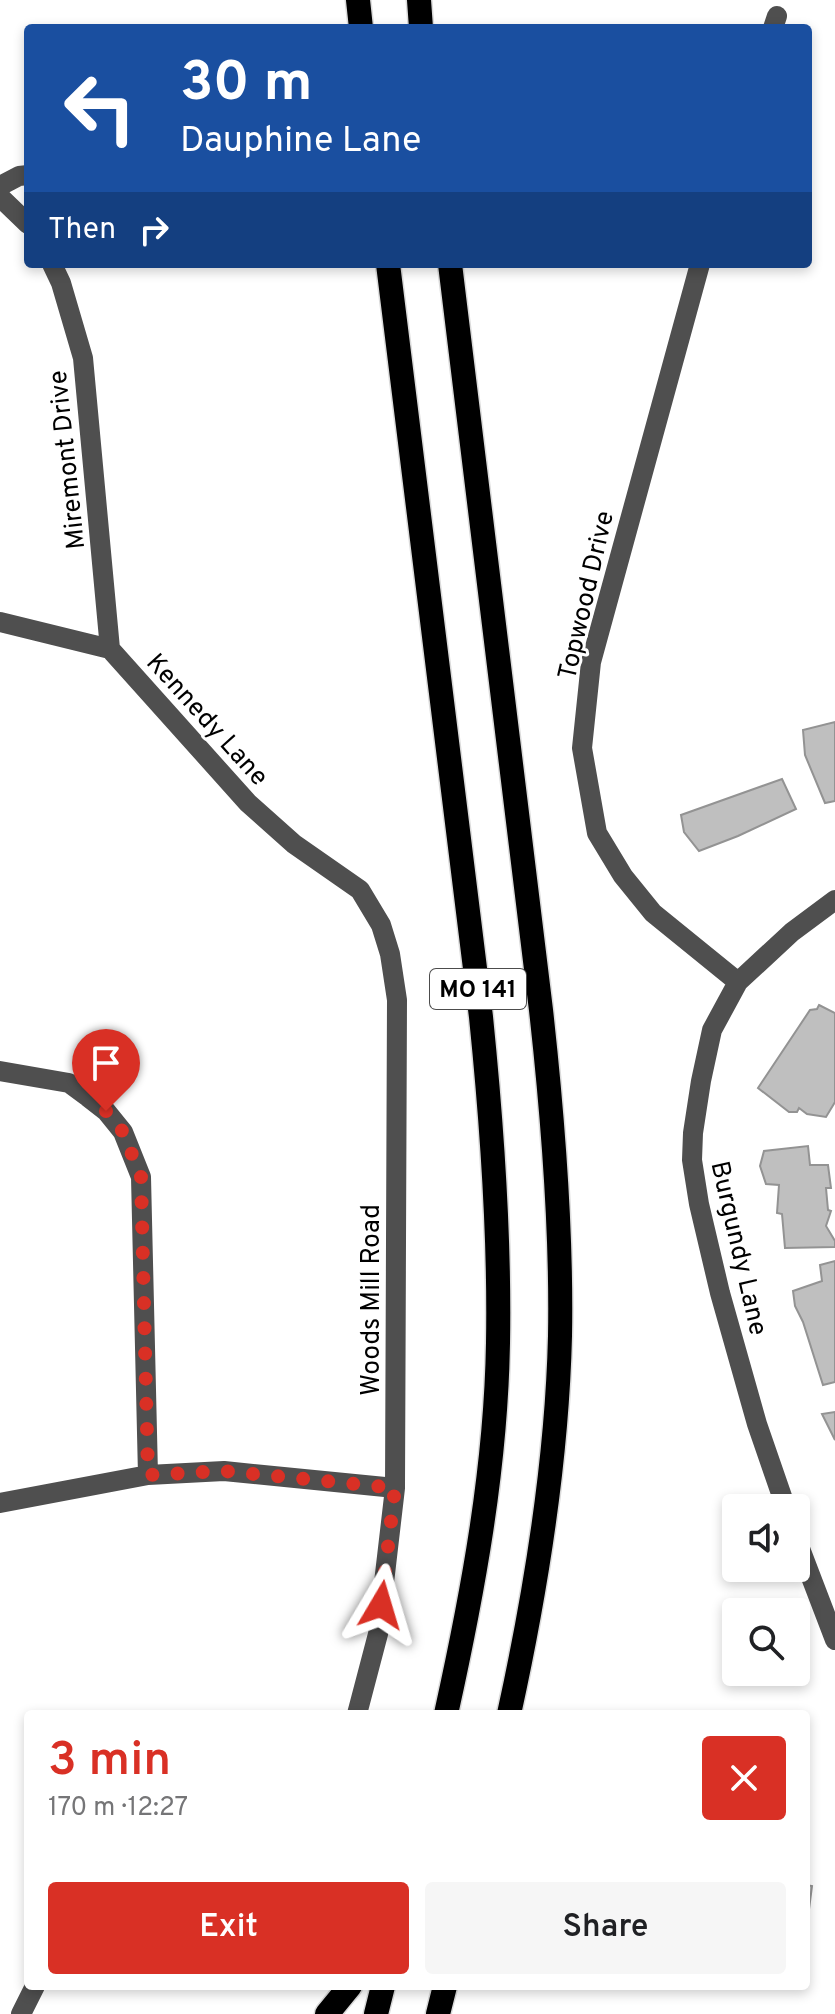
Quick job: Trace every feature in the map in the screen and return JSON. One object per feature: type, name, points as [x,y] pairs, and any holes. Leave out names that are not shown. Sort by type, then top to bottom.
[{"type":"highway","points":[[358,0],[361,24]]},
{"type":"highway","points":[[419,0],[421,24]]},
{"type":"highway","name":"MO 141","points":[[388,268],[477,985],[492,1125],[498,1235],[498,1345],[491,1454],[477,1564],[447,1710]]},
{"type":"highway","name":"MO 141","points":[[450,268],[541,1010],[559,1225],[560,1337],[553,1445],[534,1583],[510,1710]]},
{"type":"highway","points":[[327,2014],[347,1990]]},
{"type":"highway","points":[[376,2014],[382,1990]]},
{"type":"highway","points":[[438,2014],[444,1990]]},
{"type":"street","points":[[0,186],[24,175]]},
{"type":"street","points":[[0,197],[24,220]]},
{"type":"street","name":"Miremont Drive","points":[[57,268],[83,358],[110,649]]},
{"type":"street","name":"Topwood Drive","points":[[699,268],[591,662],[582,748],[597,833],[623,876],[653,913],[738,982]]},
{"type":"street","name":"Kennedy Lane","points":[[0,622],[110,649],[248,803],[294,844],[360,890]]},
{"type":"street","name":"Woods Mill Road","points":[[358,1710],[378,1634],[395,1488],[397,1000],[390,954],[381,925],[360,890]]},
{"type":"street","name":"Burgundy Lane","points":[[781,1494],[757,1424],[699,1204],[692,1160],[695,1120],[712,1030],[738,982],[792,932],[835,900]]},
{"type":"street","points":[[0,1071],[69,1083],[79,1090],[106,1111],[123,1132],[141,1177],[148,1475]]},
{"type":"street","points":[[0,1503],[148,1475],[224,1471],[395,1488]]},
{"type":"street","points":[[810,1575],[835,1640]]},
{"type":"street","points":[[21,2014],[33,1990]]},
{"type":"building","points":[[835,722],[835,801],[825,803],[805,755],[803,730]]},
{"type":"building","points":[[782,779],[796,809],[699,851],[684,832],[681,815]]},
{"type":"building","points":[[819,1005],[835,1013],[835,1102],[826,1117],[807,1114],[799,1108],[797,1112],[789,1112],[758,1088],[810,1010],[817,1009]]},
{"type":"building","points":[[808,1146],[810,1165],[828,1165],[831,1188],[826,1188],[828,1210],[831,1211],[826,1226],[835,1247],[785,1248],[782,1214],[777,1213],[779,1185],[766,1184],[760,1166],[764,1151]]},
{"type":"building","points":[[835,1261],[835,1382],[823,1385],[795,1306],[793,1291],[822,1281],[820,1265]]},
{"type":"building","points":[[835,1412],[835,1440],[822,1414]]},
{"type":"route","points":[[106,1111],[123,1132],[141,1177],[148,1475],[224,1471],[395,1488],[381,1605]]}]
